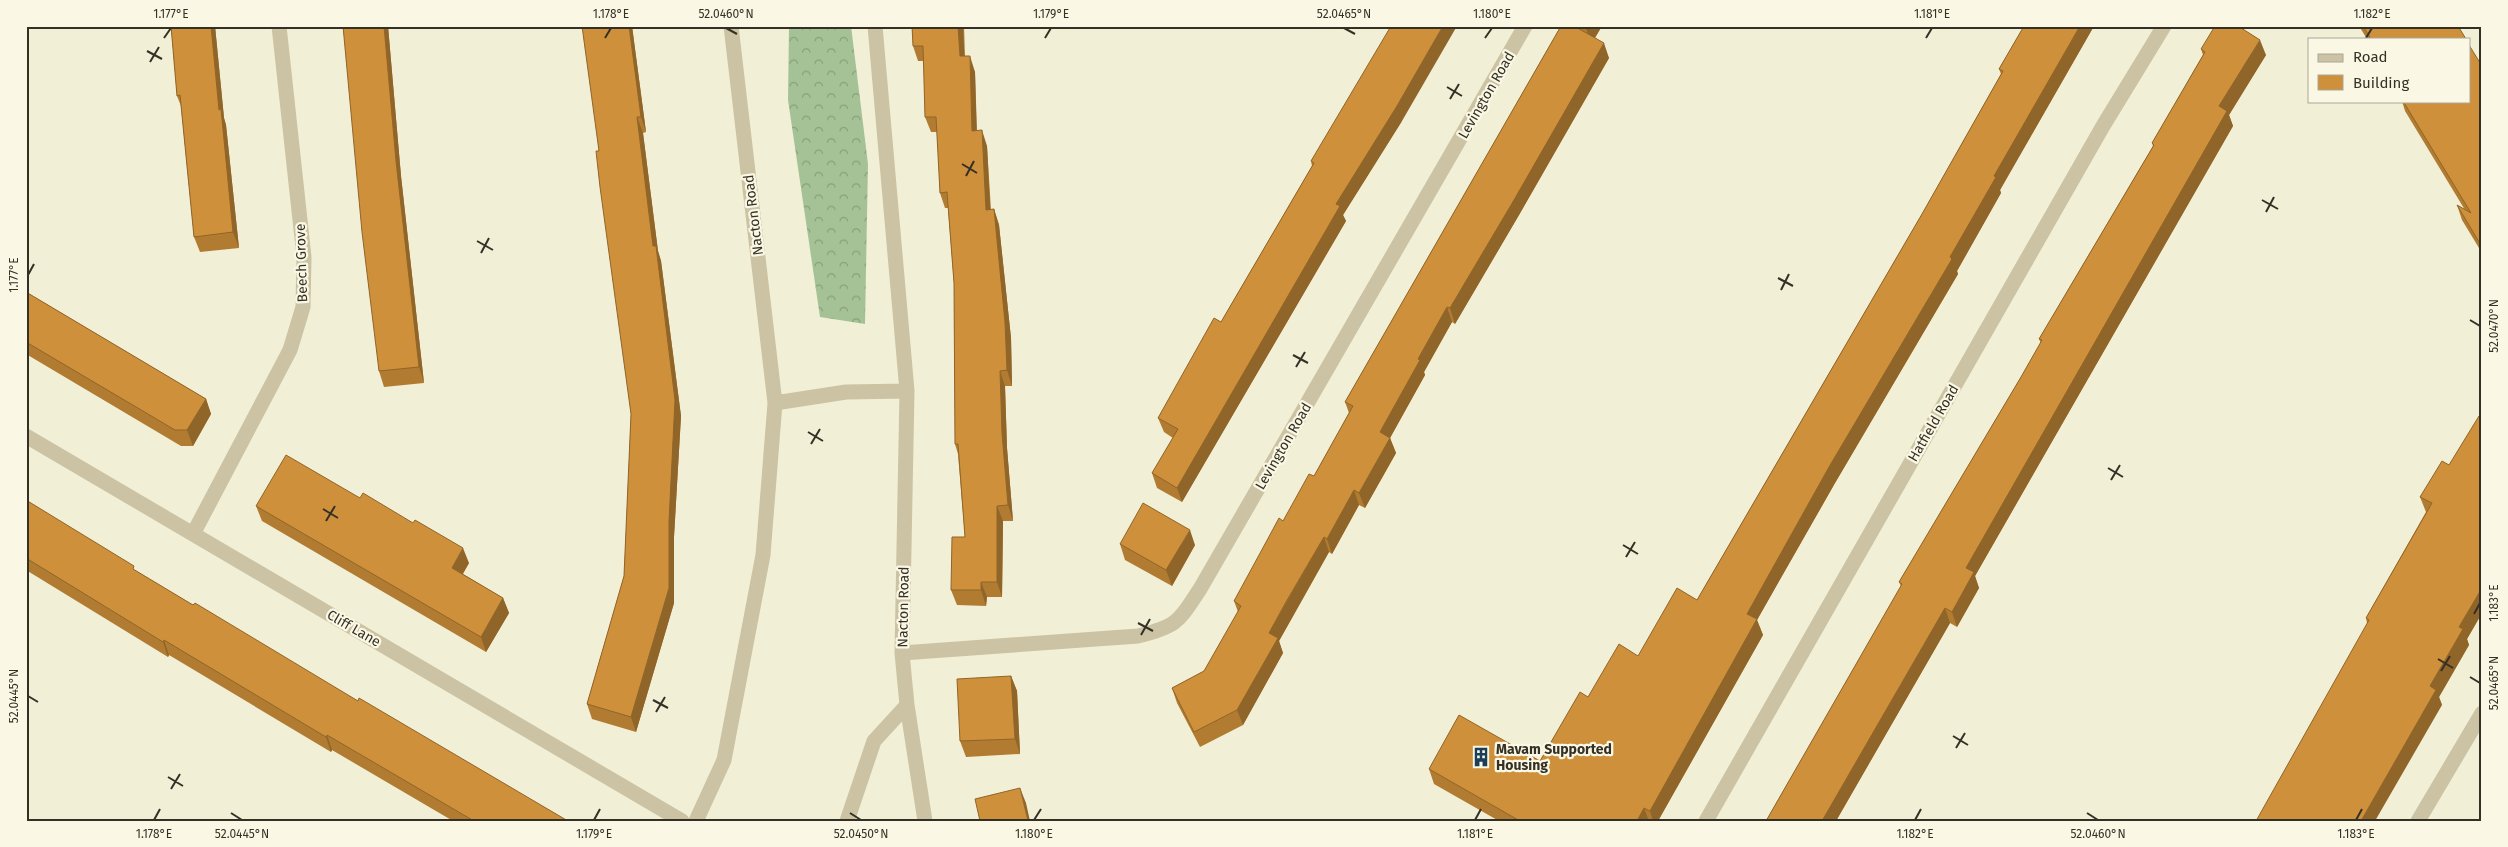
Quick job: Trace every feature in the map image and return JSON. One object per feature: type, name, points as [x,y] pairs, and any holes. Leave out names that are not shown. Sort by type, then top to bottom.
[{"type":"street","name":"Beech Grove","points":[[193,534],[290,350],[303,307],[304,257],[279,26]]},
{"type":"street","name":"Nacton Road","points":[[696,821],[724,760],[728,741],[762,555],[775,403],[731,26]]},
{"type":"street","name":"Nacton Road","points":[[874,26],[907,391],[902,653],[906,705],[925,821]]},
{"type":"street","name":"Levington Road","points":[[902,653],[1138,636],[1164,630],[1180,620],[1200,589],[1525,26]]},
{"type":"street","name":"Hatfield Road","points":[[1706,821],[2103,126],[2164,26]]},
{"type":"street","points":[[775,403],[846,392],[907,391]]},
{"type":"street","name":"Cliff Lane","points":[[26,436],[682,821]]},
{"type":"street","points":[[847,821],[874,741],[906,705]]},
{"type":"street","points":[[2418,821],[2482,713]]},
{"type":"green space","points":[[789,26],[851,26],[868,164],[865,324],[820,317],[788,100]]},
{"type":"building","points":[[171,26],[211,26],[233,232],[194,237],[180,95],[177,96]]},
{"type":"building","points":[[343,26],[384,26],[396,161],[419,367],[379,371],[362,232]]},
{"type":"building","points":[[582,26],[629,26],[641,117],[637,117],[653,246],[656,246],[675,400],[669,522],[669,588],[631,717],[587,704],[624,576],[631,414],[600,187],[596,151],[599,151]]},
{"type":"building","points":[[912,26],[958,26],[960,56],[970,56],[972,131],[982,130],[986,210],[994,209],[1005,322],[1007,370],[1000,371],[1002,433],[1008,505],[997,506],[997,582],[981,582],[981,590],[951,590],[952,537],[965,537],[958,444],[955,444],[954,283],[947,192],[940,193],[936,117],[925,117],[923,46],[913,46]]},
{"type":"building","points":[[1391,26],[1443,26],[1397,106],[1336,204],[1340,206],[1177,488],[1152,473],[1178,429],[1158,418],[1214,318],[1221,322],[1314,163],[1311,161]]},
{"type":"building","points":[[1561,26],[1574,26],[1604,43],[1514,200],[1450,308],[1447,307],[1418,359],[1420,360],[1380,432],[1390,438],[1359,493],[1354,490],[1327,539],[1324,537],[1286,602],[1269,633],[1278,638],[1237,710],[1194,732],[1172,688],[1204,671],[1241,606],[1234,601],[1279,518],[1283,521],[1309,474],[1314,476],[1353,406],[1345,402]]},
{"type":"building","points":[[2024,26],[2080,26],[1994,176],[1996,177],[1950,257],[1952,259],[1829,467],[1747,614],[1757,619],[1650,811],[1644,808],[1637,821],[1520,821],[1429,769],[1459,715],[1540,761],[1580,692],[1588,697],[1619,644],[1638,656],[1677,588],[1697,600],[1922,214],[2003,71],[1999,69]]},
{"type":"building","points":[[2215,26],[2238,26],[2260,40],[2219,106],[2227,111],[1966,568],[1974,572],[1952,612],[1945,608],[1822,821],[1766,821],[1902,584],[1899,582],[2021,377],[2042,340],[2039,339],[2154,145],[2152,143],[2205,52],[2201,49]]},
{"type":"building","points":[[2363,26],[2458,26],[2465,38],[2370,38]]},
{"type":"building","points":[[2470,47],[2482,66],[2482,247],[2457,205],[2471,213],[2404,102],[2470,102]]},
{"type":"building","points":[[26,292],[206,399],[187,430],[175,430],[26,342]]},
{"type":"building","points":[[2479,416],[2482,417],[2482,588],[2459,627],[2463,629],[2430,686],[2436,690],[2361,821],[2256,821],[2369,620],[2366,618],[2432,503],[2420,497],[2442,461],[2449,465]]},
{"type":"building","points":[[286,455],[360,498],[363,493],[413,523],[415,520],[463,548],[452,568],[503,598],[481,637],[256,506]]},
{"type":"building","points":[[26,500],[134,566],[133,569],[193,605],[195,603],[358,701],[359,698],[568,821],[474,821],[327,735],[326,737],[164,640],[163,642],[26,558]]},
{"type":"building","points":[[1143,503],[1190,530],[1166,570],[1120,544]]},
{"type":"building","points":[[1011,676],[1015,739],[960,741],[957,679]]},
{"type":"building","points":[[1020,788],[1028,821],[980,821],[975,799]]},
{"type":"place","name":"Mavam Supported Housing","points":[[1481,757]]}]
